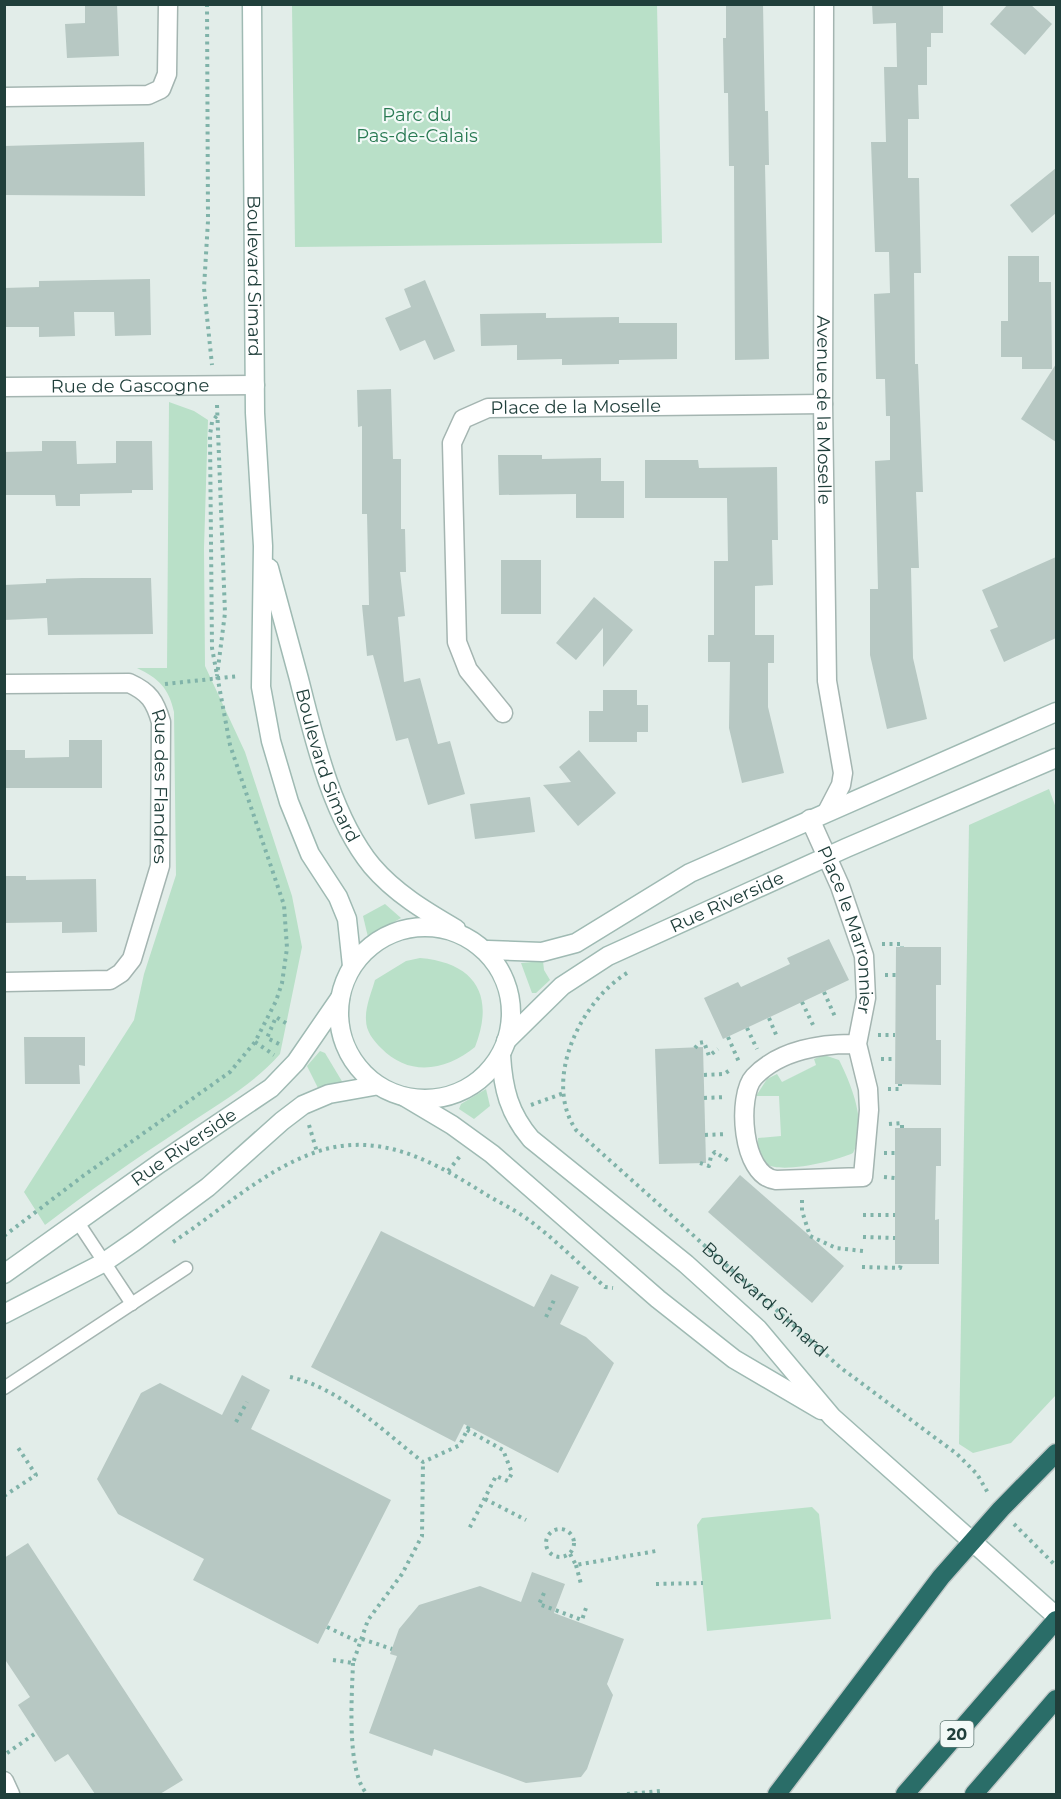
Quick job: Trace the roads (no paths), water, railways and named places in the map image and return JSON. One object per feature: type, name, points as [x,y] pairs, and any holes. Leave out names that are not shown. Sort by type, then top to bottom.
[{"type":"highway","points":[[777,1794],[941,1576],[972,1540],[1056,1453]]},
{"type":"highway","name":"20","points":[[904,1794],[1056,1618]]},
{"type":"highway","points":[[974,1794],[1053,1704]]},
{"type":"street","points":[[4,97],[148,95],[161,89],[167,74],[168,4]]},
{"type":"street","name":"Boulevard Simard","points":[[252,4],[255,446],[263,546],[261,687],[271,741],[289,802],[310,854],[344,910],[351,940],[352,966]]},
{"type":"street","name":"Avenue de la Moselle","points":[[824,4],[823,404],[827,681],[835,732],[842,755],[842,779],[827,812]]},
{"type":"street","name":"Rue de Gascogne","points":[[4,387],[255,385]]},
{"type":"street","name":"Place de la Moselle","points":[[503,713],[468,670],[457,642],[452,443],[463,418],[488,408],[823,404]]},
{"type":"street","name":"Boulevard Simard","points":[[263,546],[319,754],[356,841],[374,867],[392,886],[420,908],[466,936]]},
{"type":"street","name":"Rue des Flandres","points":[[4,684],[129,683],[144,690],[155,703],[161,722],[160,866],[132,959],[121,974],[110,980],[4,982]]},
{"type":"street","points":[[488,950],[542,952],[564,947],[595,933],[671,883],[810,819],[1056,712]]},
{"type":"street","name":"Rue Riverside","points":[[503,1048],[547,999],[590,966],[827,857],[1056,758]]},
{"type":"street","name":"Place le Marronnier","points":[[810,819],[840,886],[864,956],[866,998],[857,1044],[869,1110],[863,1177],[776,1180],[764,1177],[752,1162],[748,1143],[746,1095],[753,1078],[768,1066],[804,1049],[830,1043],[857,1044]]},
{"type":"street","points":[[436,929],[466,936],[488,950],[500,964],[511,992],[511,1021],[503,1048],[485,1077],[458,1091],[423,1097],[399,1094],[374,1086],[355,1069],[344,1049],[339,1028],[341,997],[352,966],[374,944],[403,932],[436,929]]},
{"type":"street","name":"Rue Riverside","points":[[4,1274],[271,1088],[296,1062],[341,997]]},
{"type":"street","name":"Boulevard Simard","points":[[503,1048],[508,1105],[517,1122],[531,1139],[648,1231],[758,1329],[832,1417],[972,1540],[1056,1618]]},
{"type":"street","name":"Rue Riverside","points":[[4,1314],[104,1263],[194,1198],[303,1105],[329,1094],[374,1086]]},
{"type":"street","name":"Boulevard Simard","points":[[399,1094],[452,1125],[492,1154],[658,1299],[734,1359],[832,1417]]},
{"type":"street","points":[[4,1781],[10,1794]]},
{"type":"lane","points":[[77,1221],[132,1304]]},
{"type":"lane","points":[[4,1388],[186,1268]]},
{"type":"park label","name":"Parc du Pas-de-Calais","points":[[417,125]]}]
